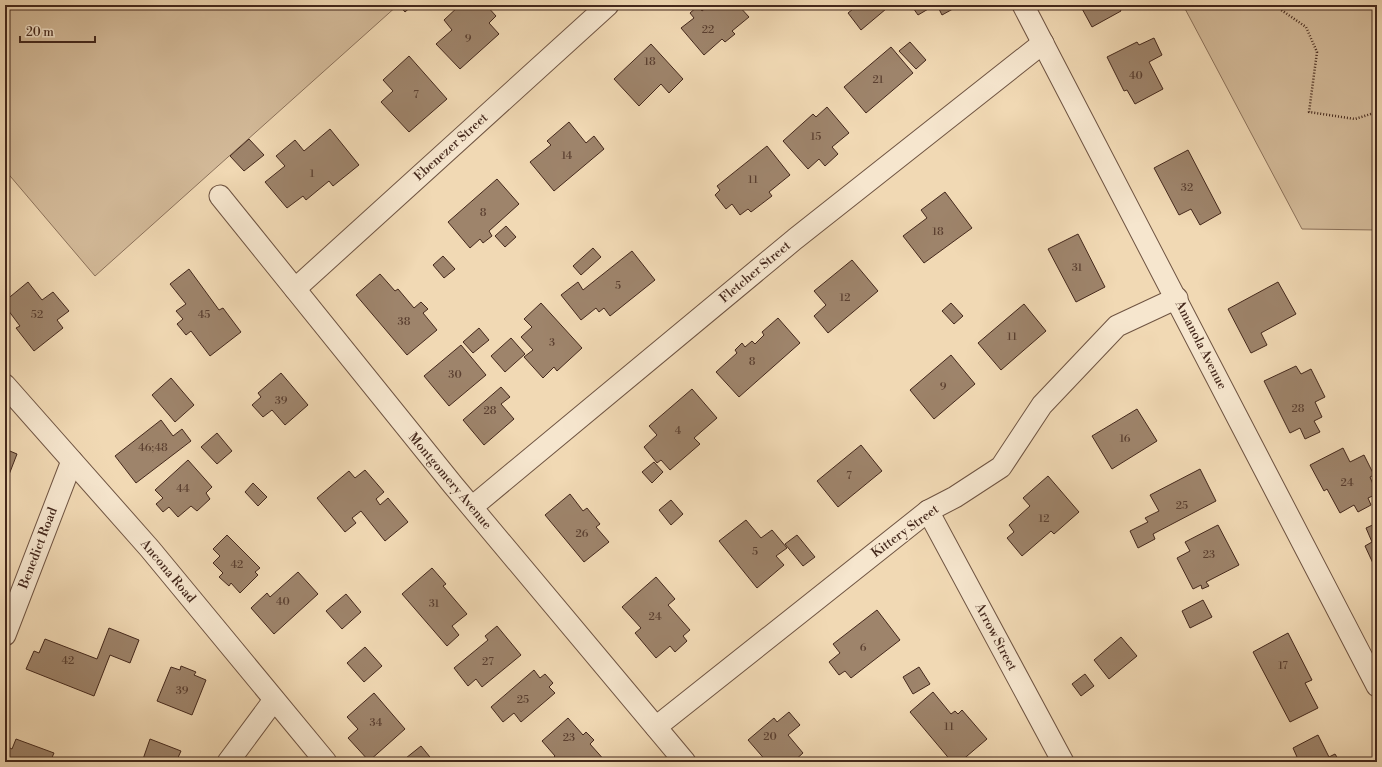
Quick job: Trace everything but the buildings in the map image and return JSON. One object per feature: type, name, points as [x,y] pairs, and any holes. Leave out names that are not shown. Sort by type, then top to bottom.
[{"type":"street","name":"Ebenezer Street","points":[[294,289],[608,5]]},
{"type":"street","name":"Amanola Avenue","points":[[1023,5],[1177,298],[1377,686]]},
{"type":"street","name":"Fletcher Street","points":[[472,507],[795,239],[1043,43]]},
{"type":"street","name":"Montgomery Avenue","points":[[220,196],[472,507],[685,762]]},
{"type":"street","name":"Kittery Street","points":[[656,726],[928,512],[955,497],[1001,467],[1042,404],[1117,326],[1177,298]]},
{"type":"street","name":"Ancona Road","points":[[5,385],[150,549],[326,762]]},
{"type":"street","name":"Benedict Road","points":[[5,635],[72,461]]},
{"type":"street","name":"Arrow Street","points":[[928,512],[1063,762]]},
{"type":"street","points":[[228,762],[274,700]]},
{"type":"path","points":[[1274,5],[1306,27],[1317,52],[1309,112],[1355,120],[1377,112]]},
{"type":"shaded area","points":[[5,5],[398,5],[95,276],[5,170]]},
{"type":"shaded area","points":[[1183,5],[1377,5],[1377,230],[1302,229]]}]
